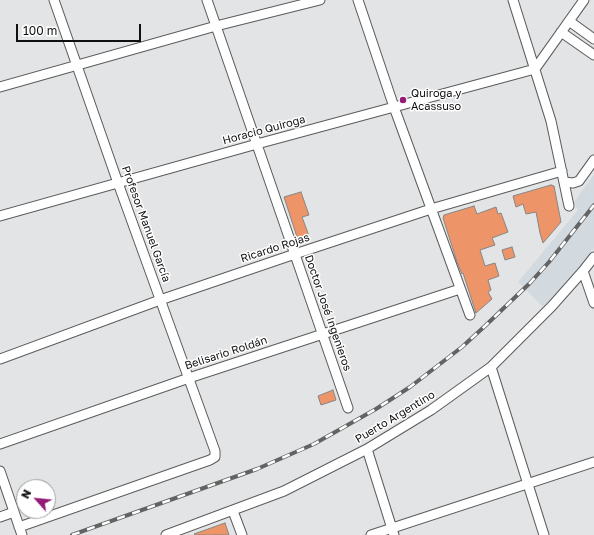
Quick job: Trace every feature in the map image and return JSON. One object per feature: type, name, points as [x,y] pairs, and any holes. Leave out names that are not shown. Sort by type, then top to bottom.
[{"type":"street","name":"Profesor Manuel García","points":[[21,531],[215,457],[215,451],[118,183],[54,0]]},
{"type":"street","name":"Doctor José Ingenieros","points":[[207,0],[348,408]]},
{"type":"street","points":[[0,87],[216,26],[320,0]]},
{"type":"street","points":[[358,0],[394,107],[470,315]]},
{"type":"street","points":[[513,0],[551,121],[569,206]]},
{"type":"street","points":[[535,69],[584,0]]},
{"type":"street","points":[[569,21],[594,39]]},
{"type":"street","points":[[561,32],[594,55]]},
{"type":"street","name":"Horacio Quiroga","points":[[0,216],[257,144],[535,69]]},
{"type":"street","points":[[564,182],[573,183],[579,180],[594,160]]},
{"type":"street","name":"Ricardo Rojas","points":[[0,359],[160,300],[295,254],[431,209],[562,170]]},
{"type":"street","name":"Puerto Argentino","points":[[166,535],[284,491],[366,449],[431,410],[491,367],[552,306],[594,257]]},
{"type":"street","points":[[583,271],[594,303]]},
{"type":"street","name":"Belisario Roldán","points":[[0,444],[189,378],[460,289]]},
{"type":"street","points":[[491,367],[544,535]]},
{"type":"street","points":[[366,449],[392,532]]},
{"type":"street","points":[[370,535],[392,532],[528,483],[594,462]]},
{"type":"street","points":[[0,471],[21,531]]},
{"type":"street","points":[[233,511],[242,535]]},
{"type":"street","points":[[0,516],[14,512]]},
{"type":"shaded area","points":[[594,174],[594,248],[580,267],[543,307],[518,282],[578,210],[574,202]]},
{"type":"building","points":[[551,185],[554,186],[561,222],[543,243],[536,212],[526,214],[523,204],[516,207],[513,196]]},
{"type":"building","points":[[301,192],[309,215],[302,217],[309,236],[298,240],[284,197]]},
{"type":"building","points":[[474,206],[477,214],[496,207],[498,214],[501,213],[508,232],[492,238],[495,245],[480,250],[485,266],[495,263],[499,276],[488,280],[491,290],[488,292],[492,299],[476,313],[463,273],[462,274],[457,262],[443,218],[444,215]]},
{"type":"building","points":[[512,247],[515,257],[505,260],[502,250]]},
{"type":"building","points":[[333,390],[336,400],[321,405],[318,396]]},
{"type":"building","points":[[225,523],[229,535],[194,534]]},
{"type":"railway","points":[[72,535],[257,469],[314,444],[376,409],[410,387],[462,347],[485,326],[530,283],[549,262],[594,205]]},
{"type":"place","name":"Quiroga y Acassuso","points":[[403,100]]}]
